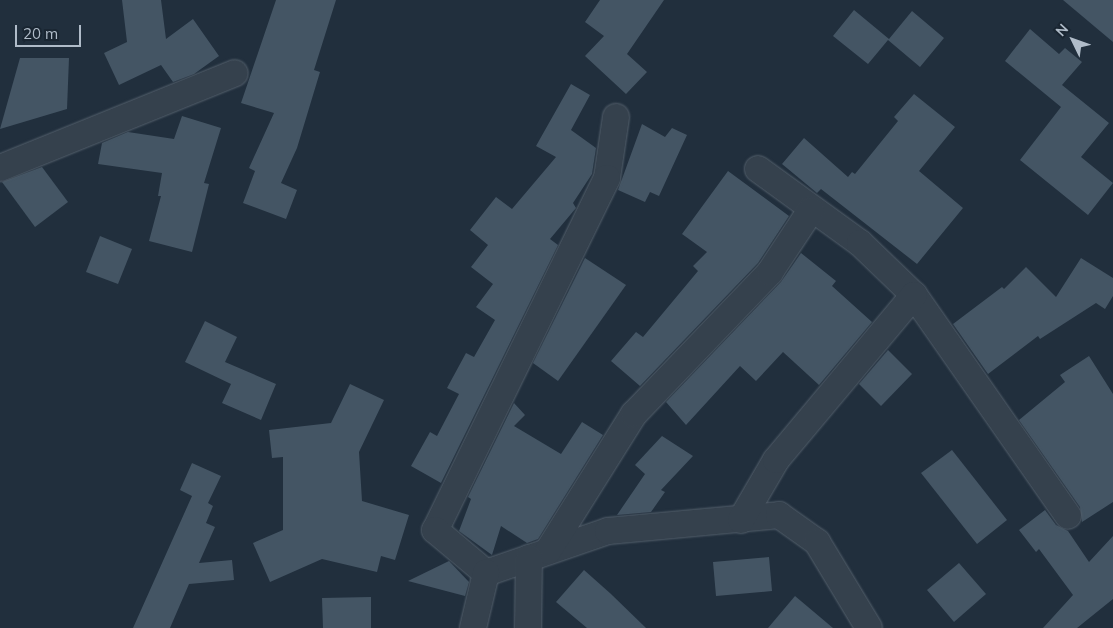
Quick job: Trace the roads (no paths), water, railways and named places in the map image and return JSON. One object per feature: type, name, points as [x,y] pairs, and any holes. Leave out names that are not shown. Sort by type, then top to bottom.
[{"type":"street","points":[[0,168],[84,131],[236,74]]},
{"type":"street","points":[[486,573],[436,530],[607,178],[616,117]]},
{"type":"street","points":[[758,169],[811,210],[860,243],[914,295],[1068,516]]},
{"type":"street","points":[[528,628],[538,555],[634,414],[770,272],[811,210]]},
{"type":"street","points":[[741,520],[776,460],[914,295]]},
{"type":"street","points":[[486,573],[608,531],[779,515],[818,542],[870,628]]},
{"type":"street","points":[[473,628],[486,573]]}]
